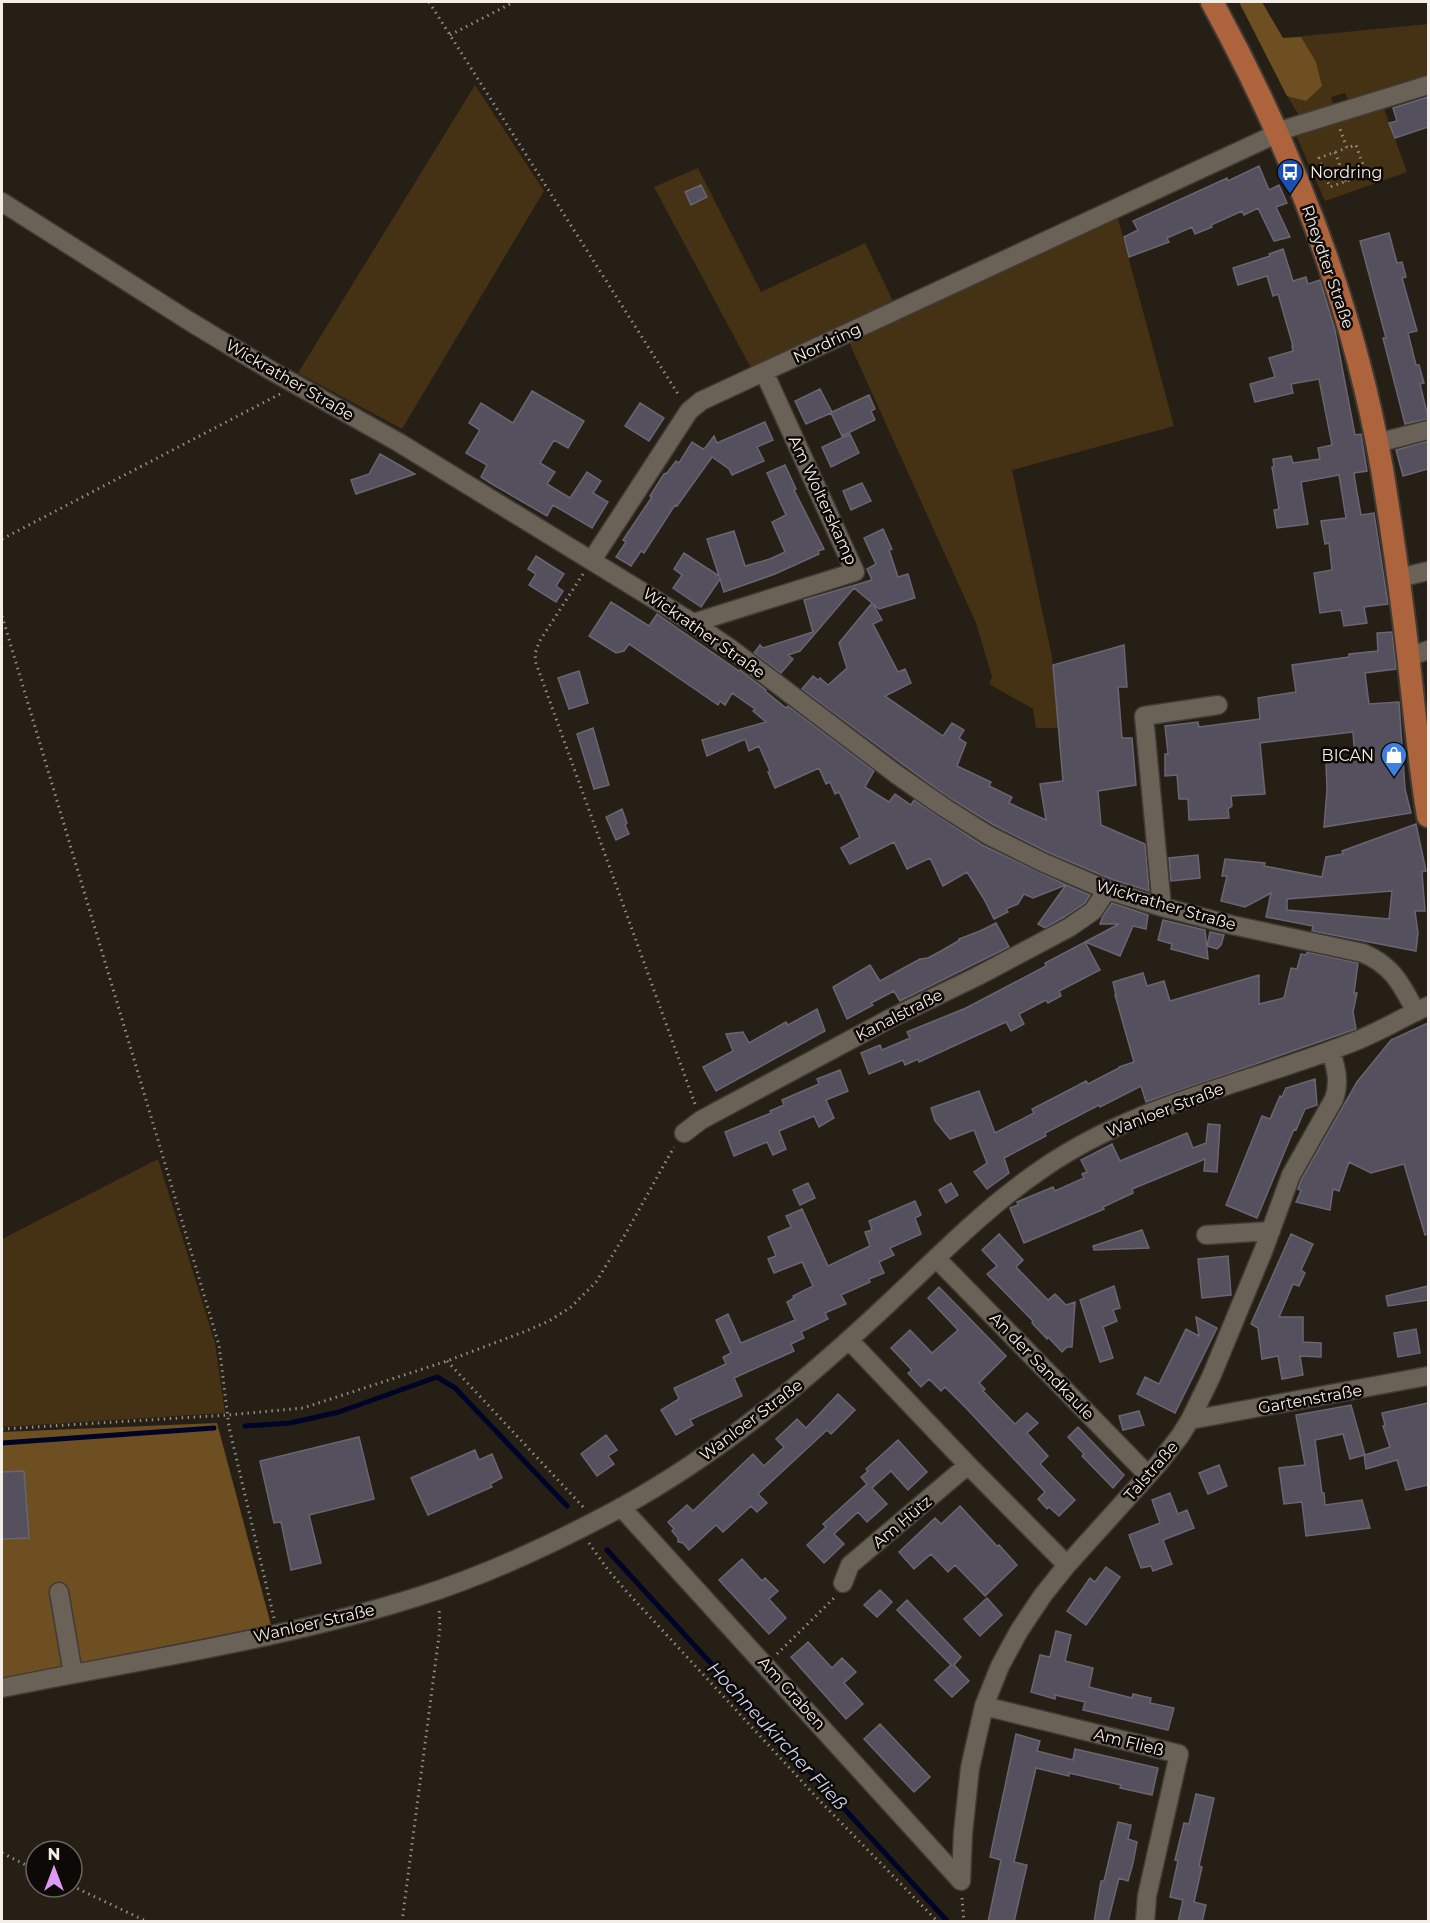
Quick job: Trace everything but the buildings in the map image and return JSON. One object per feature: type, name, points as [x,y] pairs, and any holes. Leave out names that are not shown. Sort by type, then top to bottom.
[{"type":"main road","name":"Rheydter Straße","points":[[1212,2],[1278,133],[1298,179],[1326,255],[1360,367],[1377,442],[1399,578],[1418,653],[1415,725],[1428,816]]},
{"type":"street","name":"Nordring","points":[[592,560],[690,411],[705,398],[1278,133],[1299,124],[1428,85]]},
{"type":"street","name":"Wickrather Straße","points":[[2,202],[180,315],[297,385],[390,436],[693,623],[731,649],[896,774],[966,822],[1042,862],[1107,890],[1232,925],[1363,952],[1383,963],[1422,1009]]},
{"type":"street","name":"Am Wolterskamp","points":[[693,623],[855,572],[764,372]]},
{"type":"street","points":[[1377,442],[1428,430]]},
{"type":"street","points":[[1399,578],[1428,571]]},
{"type":"street","points":[[1162,907],[1144,716],[1218,705]]},
{"type":"street","name":"Kanalstraße","points":[[684,1133],[701,1120],[891,1018],[978,976],[1070,927],[1093,910],[1107,890]]},
{"type":"street","name":"Wanloer Straße","points":[[2,1688],[277,1633],[350,1616],[435,1591],[497,1566],[595,1520],[621,1507],[717,1447],[788,1393],[1010,1192],[1055,1159],[1120,1125],[1158,1109],[1331,1051],[1367,1037],[1422,1009]]},
{"type":"street","name":"Talstraße","points":[[961,1881],[967,1789],[974,1747],[984,1706],[1000,1666],[1019,1630],[1043,1595],[1170,1450],[1190,1420],[1218,1361],[1291,1174],[1336,1095],[1338,1077],[1331,1051]]},
{"type":"street","points":[[1206,1235],[1270,1231]]},
{"type":"street","name":"An der Sandkaule","points":[[936,1258],[1148,1475]]},
{"type":"street","points":[[849,1340],[1067,1565]]},
{"type":"street","name":"Gartenstraße","points":[[1190,1420],[1428,1376]]},
{"type":"street","name":"Am Hütz","points":[[843,1583],[850,1565],[968,1465]]},
{"type":"street","name":"Am Graben","points":[[621,1507],[961,1881]]},
{"type":"street","points":[[59,1592],[73,1674]]},
{"type":"street","name":"Am Fließ","points":[[984,1706],[1179,1754],[1147,1896],[1145,1922]]},
{"type":"path","points":[[429,2],[690,411]]},
{"type":"path","points":[[450,35],[514,2]]},
{"type":"path","points":[[1340,129],[1347,148]]},
{"type":"path","points":[[1356,145],[1366,174],[1330,188],[1319,158],[1335,152],[1356,145]]},
{"type":"path","points":[[1335,152],[1346,182]]},
{"type":"path","points":[[1298,179],[1323,170]]},
{"type":"path","points":[[2,539],[297,385]]},
{"type":"path","points":[[592,560],[539,642],[536,650],[536,663],[701,1120]]},
{"type":"path","points":[[2,616],[219,1345],[232,1438],[277,1633]]},
{"type":"path","points":[[2,1430],[280,1411],[311,1406],[447,1361],[503,1341],[549,1321],[571,1307],[587,1292],[610,1260],[684,1133]]},
{"type":"path","points":[[447,1361],[595,1520]]},
{"type":"path","points":[[589,1543],[608,1570],[820,1801],[938,1922]]},
{"type":"path","points":[[765,1665],[832,1602],[843,1583]]},
{"type":"path","points":[[402,1922],[440,1628],[441,1613],[435,1591]]},
{"type":"path","points":[[2,1853],[24,1864]]},
{"type":"path","points":[[961,1881],[964,1922]]},
{"type":"path","points":[[84,1892],[148,1922]]},
{"type":"shaded area","points":[[1239,2],[1262,2],[1283,38],[1301,37],[1316,62],[1322,86],[1306,101],[1287,96]]},
{"type":"shaded area","points":[[1428,24],[1428,78],[1349,102],[1345,93],[1331,97],[1334,107],[1300,117],[1262,46],[1283,38]]},
{"type":"shaded area","points":[[475,85],[544,191],[402,429],[298,373]]},
{"type":"shaded area","points":[[1382,103],[1407,172],[1325,201],[1295,133]]},
{"type":"shaded area","points":[[698,168],[761,292],[865,243],[894,303],[752,370],[654,187]]},
{"type":"shaded area","points":[[1117,215],[1174,426],[1012,470],[1052,657],[1058,728],[1036,728],[1033,709],[989,684],[992,677],[976,623],[848,340]]},
{"type":"shaded area","points":[[158,1159],[215,1343],[225,1413],[2,1427],[2,1239]]},
{"type":"shaded area","points":[[217,1423],[271,1625],[2,1679],[2,1432]]},
{"type":"waterway","name":"Hochneukircher Fließ","points":[[245,1426],[290,1423],[339,1412],[437,1377],[455,1388],[567,1506]]},
{"type":"waterway","name":"Hochneukircher Fließ","points":[[2,1443],[214,1428]]},
{"type":"waterway","name":"Hochneukircher Fließ","points":[[607,1550],[948,1922]]},
{"type":"place","name":"Nordring","points":[[1290,195]]},
{"type":"place","name":"BICAN","points":[[1394,778]]}]
